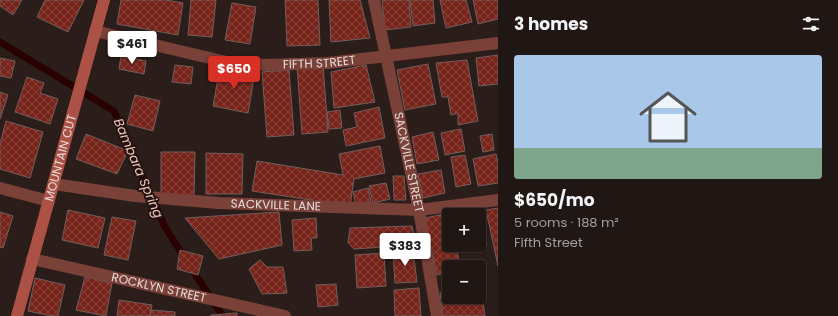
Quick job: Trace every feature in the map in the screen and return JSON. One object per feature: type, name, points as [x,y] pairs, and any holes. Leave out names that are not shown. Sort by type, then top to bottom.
[{"type":"main road","name":"MOUNTAIN CUT","points":[[17,316],[104,0]]},
{"type":"street","name":"SACKVILLE STREET","points":[[374,0],[419,210],[437,316]]},
{"type":"street","name":"FIFTH STREET","points":[[95,31],[231,63],[267,65],[328,63],[498,43]]},
{"type":"street","name":"SACKVILLE LANE","points":[[54,184],[135,196],[211,202],[419,210],[498,200]]},
{"type":"street","points":[[0,188],[49,201]]},
{"type":"street","name":"ROCKLYN STREET","points":[[32,258],[285,316]]},
{"type":"building","points":[[0,0],[22,0],[13,15],[0,6]]},
{"type":"building","points":[[45,0],[84,0],[68,32],[37,17]]},
{"type":"building","points":[[121,0],[167,0],[183,3],[178,35],[117,24]]},
{"type":"building","points":[[191,0],[216,0],[212,37],[188,35]]},
{"type":"building","points":[[285,0],[318,0],[320,45],[287,46]]},
{"type":"building","points":[[329,0],[360,0],[370,38],[331,42]]},
{"type":"building","points":[[382,0],[409,0],[411,27],[385,30]]},
{"type":"building","points":[[410,0],[433,0],[435,23],[413,26]]},
{"type":"building","points":[[440,0],[466,0],[472,22],[446,28]]},
{"type":"building","points":[[473,0],[498,0],[498,19],[478,24]]},
{"type":"building","points":[[232,3],[256,7],[250,44],[225,40]]},
{"type":"building","points":[[498,55],[498,84],[479,86],[476,58]]},
{"type":"building","points":[[121,56],[146,61],[144,74],[119,69]]},
{"type":"building","points":[[0,58],[15,61],[11,78],[0,76]]},
{"type":"building","points":[[467,60],[478,121],[458,125],[458,113],[451,115],[448,97],[442,97],[436,63]]},
{"type":"building","points":[[323,64],[328,132],[302,134],[297,66]]},
{"type":"building","points":[[428,64],[436,104],[405,110],[397,70]]},
{"type":"building","points":[[175,65],[193,67],[191,84],[172,82]]},
{"type":"building","points":[[366,65],[375,102],[334,108],[331,72]]},
{"type":"building","points":[[220,67],[255,73],[248,113],[213,106]]},
{"type":"building","points":[[289,70],[294,135],[267,137],[262,72]]},
{"type":"building","points":[[27,77],[44,83],[40,93],[58,99],[50,124],[15,112]]},
{"type":"building","points":[[0,92],[8,95],[0,119]]},
{"type":"building","points":[[135,95],[160,101],[153,131],[127,124]]},
{"type":"building","points":[[379,107],[385,138],[346,146],[343,130],[357,127],[354,113]]},
{"type":"building","points":[[340,110],[342,128],[329,129],[327,112]]},
{"type":"building","points":[[6,121],[43,132],[30,178],[0,169],[0,144]]},
{"type":"building","points":[[461,129],[465,151],[445,155],[441,133]]},
{"type":"building","points":[[433,132],[439,160],[417,164],[412,137]]},
{"type":"building","points":[[86,134],[128,151],[117,174],[76,159]]},
{"type":"building","points":[[492,134],[494,150],[483,152],[480,136]]},
{"type":"building","points":[[380,146],[385,173],[354,179],[350,206],[252,191],[257,161],[343,175],[339,154]]},
{"type":"building","points":[[161,152],[195,152],[194,196],[161,196]]},
{"type":"building","points":[[206,153],[243,154],[242,194],[206,194]]},
{"type":"building","points":[[496,154],[498,163],[498,183],[478,186],[473,159]]},
{"type":"building","points":[[465,155],[471,184],[456,187],[451,157]]},
{"type":"building","points":[[441,170],[445,193],[423,198],[418,174]]},
{"type":"building","points":[[393,176],[404,176],[406,200],[394,200]]},
{"type":"building","points":[[386,183],[390,199],[373,203],[369,186]]},
{"type":"building","points":[[368,188],[371,202],[356,205],[353,192]]},
{"type":"building","points":[[498,208],[498,266],[486,210]]},
{"type":"building","points":[[68,210],[105,218],[98,248],[62,240]]},
{"type":"building","points":[[0,212],[13,216],[3,248],[0,247]]},
{"type":"building","points":[[279,212],[282,245],[219,259],[185,218]]},
{"type":"building","points":[[442,214],[442,252],[457,252],[459,260],[442,260],[442,274],[437,275],[425,218]]},
{"type":"building","points":[[112,217],[136,221],[128,260],[104,255]]},
{"type":"building","points":[[316,218],[317,238],[311,238],[312,250],[294,251],[292,220]]},
{"type":"building","points":[[412,226],[417,249],[383,247],[354,249],[348,243],[350,228]]},
{"type":"building","points":[[180,250],[203,256],[198,275],[177,269]]},
{"type":"building","points":[[413,251],[417,282],[395,283],[393,253]]},
{"type":"building","points":[[384,253],[386,286],[357,288],[355,255]]},
{"type":"building","points":[[260,260],[267,267],[283,267],[287,293],[262,294],[249,269]]},
{"type":"building","points":[[85,277],[112,283],[106,316],[76,310]]},
{"type":"building","points":[[35,278],[65,285],[58,316],[28,311]]},
{"type":"building","points":[[336,284],[338,305],[318,307],[316,285]]},
{"type":"building","points":[[419,288],[421,316],[395,316],[394,290]]},
{"type":"building","points":[[440,293],[442,293],[442,304],[483,304],[485,316],[443,316]]},
{"type":"building","points":[[119,300],[152,305],[150,316],[117,316]]},
{"type":"building","points":[[151,310],[175,312],[175,316],[150,316]]},
{"type":"building","points":[[237,313],[237,316],[211,316],[211,315]]},
{"type":"waterway","name":"Bambara Spring","points":[[0,42],[114,111],[165,227],[184,257]]},
{"type":"waterway","name":"Bambara Spring","points":[[191,268],[223,316]]}]
